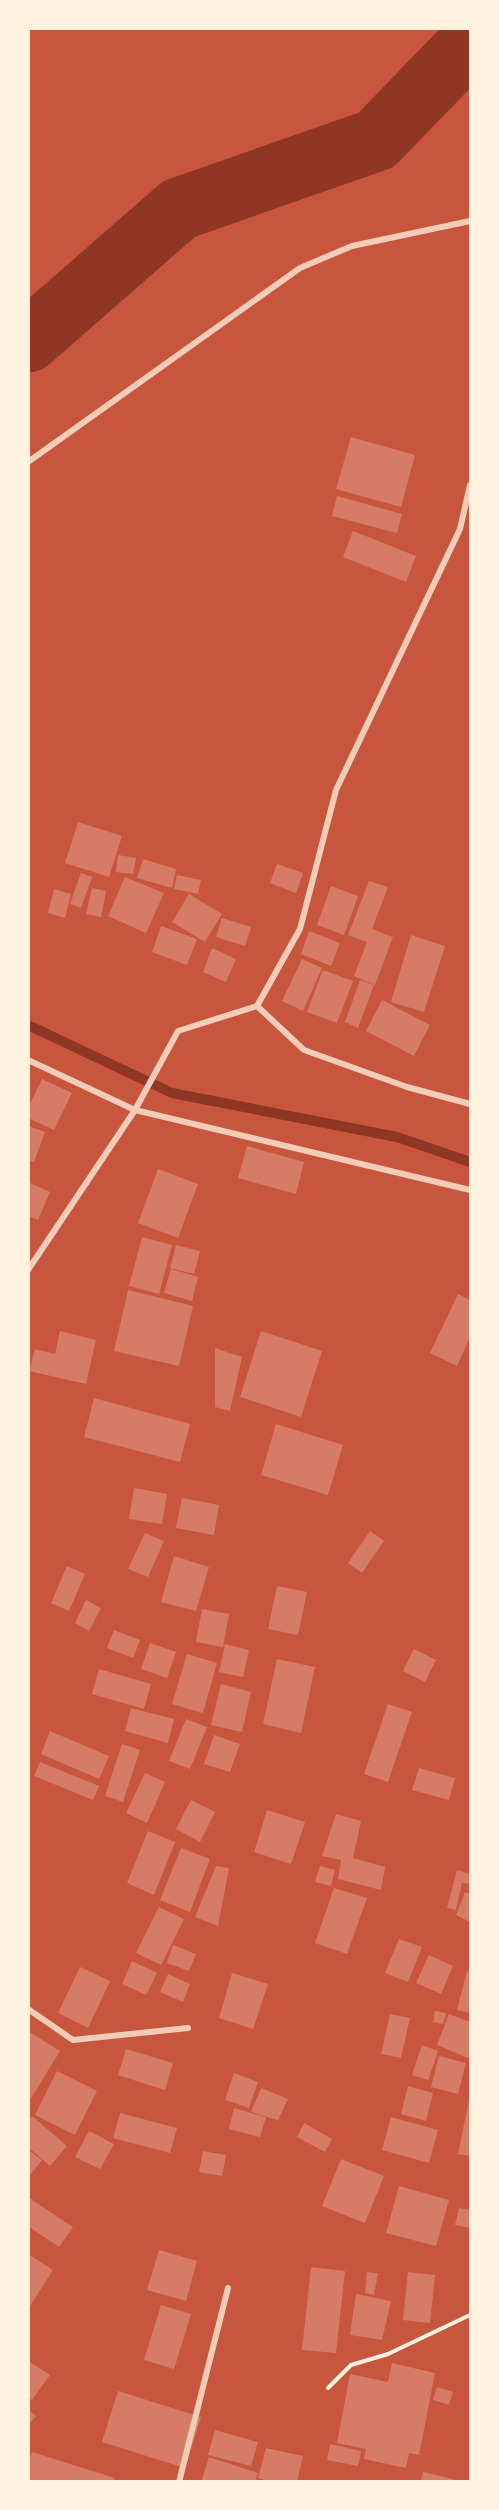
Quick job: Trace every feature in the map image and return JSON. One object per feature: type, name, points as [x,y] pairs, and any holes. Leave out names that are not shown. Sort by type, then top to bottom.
[{"type":"street","points":[[28,462],[300,268],[352,246],[471,221]]},
{"type":"street","points":[[28,1270],[135,1110],[178,1031],[257,1006],[300,929],[336,790],[460,529],[471,485]]},
{"type":"street","points":[[257,1006],[304,1050],[407,1087],[471,1104]]},
{"type":"street","points":[[28,1060],[135,1110],[471,1190]]},
{"type":"street","points":[[28,2009],[73,2040],[188,2028]]},
{"type":"street","points":[[179,2481],[228,2288]]},
{"type":"path","points":[[328,2388],[351,2365],[388,2354],[471,2315]]},
{"type":"building","points":[[351,437],[415,455],[401,507],[336,489]]},
{"type":"building","points":[[337,496],[402,514],[397,533],[332,516]]},
{"type":"building","points":[[353,531],[416,556],[406,582],[343,557]]},
{"type":"building","points":[[78,822],[122,836],[109,877],[65,863]]},
{"type":"building","points":[[118,855],[136,858],[133,874],[116,872]]},
{"type":"building","points":[[143,859],[176,869],[172,888],[137,878]]},
{"type":"building","points":[[277,864],[303,873],[296,893],[270,883]]},
{"type":"building","points":[[81,873],[92,877],[81,908],[70,904]]},
{"type":"building","points":[[177,875],[201,880],[198,894],[174,889]]},
{"type":"building","points":[[125,877],[164,893],[146,933],[108,916]]},
{"type":"building","points":[[369,881],[388,887],[372,929],[393,937],[375,985],[354,976],[367,942],[348,935]]},
{"type":"building","points":[[331,886],[358,896],[344,935],[317,925]]},
{"type":"building","points":[[92,888],[106,891],[101,917],[86,914]]},
{"type":"building","points":[[54,889],[71,894],[65,918],[48,913]]},
{"type":"building","points":[[189,894],[222,914],[205,942],[172,922]]},
{"type":"building","points":[[222,918],[251,927],[245,946],[216,937]]},
{"type":"building","points":[[161,926],[197,939],[187,965],[152,952]]},
{"type":"building","points":[[309,931],[340,943],[331,966],[301,954]]},
{"type":"building","points":[[411,935],[445,946],[424,1012],[391,1002]]},
{"type":"building","points":[[212,948],[236,959],[226,982],[203,972]]},
{"type":"building","points":[[302,959],[322,968],[303,1011],[282,1001]]},
{"type":"building","points":[[323,970],[353,981],[337,1023],[307,1012]]},
{"type":"building","points":[[360,980],[374,985],[358,1028],[345,1022]]},
{"type":"building","points":[[382,1000],[430,1025],[414,1056],[366,1031]]},
{"type":"building","points":[[42,1079],[72,1093],[54,1130],[28,1118],[28,1108]]},
{"type":"building","points":[[28,1126],[45,1132],[34,1162],[28,1160]]},
{"type":"building","points":[[247,1146],[304,1162],[296,1194],[238,1178]]},
{"type":"building","points":[[158,1169],[198,1184],[178,1238],[138,1223]]},
{"type":"building","points":[[28,1182],[50,1192],[38,1220],[28,1216]]},
{"type":"building","points":[[142,1237],[172,1245],[159,1294],[129,1286]]},
{"type":"building","points":[[176,1245],[200,1251],[194,1274],[170,1268]]},
{"type":"building","points":[[171,1269],[198,1277],[192,1301],[164,1293]]},
{"type":"building","points":[[128,1290],[193,1306],[179,1366],[114,1351]]},
{"type":"building","points":[[458,1294],[470,1300],[470,1337],[457,1366],[430,1353]]},
{"type":"building","points":[[60,1331],[96,1340],[86,1384],[29,1371],[35,1349],[55,1354]]},
{"type":"building","points":[[261,1331],[322,1351],[301,1417],[240,1397]]},
{"type":"building","points":[[215,1348],[242,1357],[230,1411],[215,1407]]},
{"type":"building","points":[[94,1398],[190,1424],[180,1462],[84,1437]]},
{"type":"building","points":[[276,1424],[343,1445],[328,1495],[261,1475]]},
{"type":"building","points":[[134,1488],[167,1494],[162,1524],[129,1519]]},
{"type":"building","points":[[182,1498],[219,1505],[214,1535],[176,1528]]},
{"type":"building","points":[[370,1531],[384,1541],[362,1573],[348,1563]]},
{"type":"building","points":[[145,1533],[164,1541],[148,1577],[128,1569]]},
{"type":"building","points":[[174,1556],[209,1567],[196,1611],[161,1602]]},
{"type":"building","points":[[67,1566],[85,1574],[69,1611],[51,1603]]},
{"type":"building","points":[[277,1586],[307,1592],[298,1635],[268,1629]]},
{"type":"building","points":[[86,1600],[101,1608],[89,1631],[75,1623]]},
{"type":"building","points":[[202,1609],[229,1614],[223,1647],[196,1642]]},
{"type":"building","points":[[114,1630],[140,1640],[133,1658],[107,1648]]},
{"type":"building","points":[[150,1643],[176,1652],[167,1678],[141,1669]]},
{"type":"building","points":[[225,1644],[249,1650],[243,1677],[219,1672]]},
{"type":"building","points":[[414,1649],[436,1660],[425,1682],[403,1671]]},
{"type":"building","points":[[187,1654],[217,1663],[203,1713],[172,1704]]},
{"type":"building","points":[[277,1659],[315,1667],[301,1733],[263,1724]]},
{"type":"building","points":[[99,1669],[151,1684],[144,1709],[92,1694]]},
{"type":"building","points":[[221,1684],[251,1692],[242,1732],[211,1725]]},
{"type":"building","points":[[388,1704],[412,1712],[388,1782],[364,1774]]},
{"type":"building","points":[[131,1708],[174,1719],[168,1743],[125,1731]]},
{"type":"building","points":[[186,1719],[207,1727],[190,1769],[169,1761]]},
{"type":"building","points":[[50,1731],[109,1756],[99,1779],[41,1754]]},
{"type":"building","points":[[214,1735],[240,1744],[230,1772],[204,1764]]},
{"type":"building","points":[[122,1744],[140,1750],[123,1802],[105,1796]]},
{"type":"building","points":[[40,1762],[99,1786],[93,1800],[34,1776]]},
{"type":"building","points":[[419,1768],[455,1778],[449,1800],[412,1790]]},
{"type":"building","points":[[145,1773],[165,1782],[147,1823],[126,1813]]},
{"type":"building","points":[[191,1800],[215,1812],[200,1842],[176,1829]]},
{"type":"building","points":[[267,1810],[305,1822],[291,1864],[254,1852]]},
{"type":"building","points":[[336,1814],[361,1821],[353,1858],[385,1867],[381,1890],[338,1879],[341,1860],[322,1856]]},
{"type":"building","points":[[148,1831],[175,1842],[154,1895],[127,1883]]},
{"type":"building","points":[[181,1848],[210,1859],[190,1912],[160,1900]]},
{"type":"building","points":[[216,1866],[229,1868],[218,1926],[195,1917]]},
{"type":"building","points":[[320,1866],[335,1870],[331,1886],[315,1882]]},
{"type":"building","points":[[457,1870],[470,1874],[470,1884],[462,1883],[456,1910],[447,1908]]},
{"type":"building","points":[[334,1888],[367,1898],[347,1954],[315,1943]]},
{"type":"building","points":[[465,1892],[470,1894],[470,1922],[456,1915]]},
{"type":"building","points":[[159,1907],[184,1919],[161,1965],[136,1953]]},
{"type":"building","points":[[399,1939],[422,1947],[408,1982],[385,1973]]},
{"type":"building","points":[[173,1945],[196,1954],[189,1971],[167,1963]]},
{"type":"building","points":[[429,1955],[453,1966],[441,1994],[416,1983]]},
{"type":"building","points":[[132,1961],[157,1973],[146,1995],[122,1984]]},
{"type":"building","points":[[80,1967],[110,1981],[88,2028],[58,2013]]},
{"type":"building","points":[[467,1971],[470,1972],[470,2013],[457,2010]]},
{"type":"building","points":[[232,1973],[268,1984],[253,2029],[219,2018]]},
{"type":"building","points":[[168,1974],[190,1984],[183,2002],[160,1992]]},
{"type":"building","points":[[435,2011],[446,2013],[443,2024],[433,2022]]},
{"type":"building","points":[[390,2014],[410,2018],[401,2058],[381,2054]]},
{"type":"building","points":[[449,2014],[470,2022],[470,2059],[437,2045]]},
{"type":"building","points":[[28,2031],[60,2051],[28,2103]]},
{"type":"building","points":[[422,2045],[438,2051],[428,2080],[412,2075]]},
{"type":"building","points":[[126,2049],[173,2063],[165,2090],[118,2075]]},
{"type":"building","points":[[439,2056],[466,2063],[458,2094],[431,2087]]},
{"type":"building","points":[[57,2071],[97,2091],[75,2135],[35,2115]]},
{"type":"building","points":[[234,2073],[258,2082],[249,2108],[225,2100]]},
{"type":"building","points":[[408,2086],[433,2093],[426,2121],[401,2114]]},
{"type":"building","points":[[261,2088],[288,2099],[278,2120],[251,2112]]},
{"type":"building","points":[[470,2100],[470,2156],[458,2154]]},
{"type":"building","points":[[234,2108],[266,2117],[260,2137],[229,2129]]},
{"type":"building","points":[[120,2113],[177,2128],[170,2153],[113,2138]]},
{"type":"building","points":[[32,2116],[67,2146],[50,2166],[28,2147],[28,2120]]},
{"type":"building","points":[[391,2117],[438,2130],[429,2163],[382,2150]]},
{"type":"building","points":[[304,2123],[332,2139],[325,2152],[297,2137]]},
{"type":"building","points":[[89,2131],[114,2144],[100,2169],[75,2157]]},
{"type":"building","points":[[28,2150],[42,2160],[28,2178]]},
{"type":"building","points":[[203,2151],[226,2155],[222,2176],[199,2172]]},
{"type":"building","points":[[341,2159],[384,2176],[365,2223],[322,2206]]},
{"type":"building","points":[[399,2186],[449,2200],[436,2246],[386,2233]]},
{"type":"building","points":[[28,2197],[73,2227],[59,2247],[28,2226]]},
{"type":"building","points":[[459,2208],[470,2210],[470,2228],[455,2225]]},
{"type":"building","points":[[159,2250],[197,2261],[186,2301],[147,2290]]},
{"type":"building","points":[[28,2254],[53,2270],[28,2309]]},
{"type":"building","points":[[311,2267],[345,2271],[336,2353],[302,2350]]},
{"type":"building","points":[[367,2272],[378,2273],[374,2295],[365,2293]]},
{"type":"building","points":[[408,2272],[435,2275],[430,2323],[403,2320]]},
{"type":"building","points":[[356,2294],[391,2301],[382,2340],[350,2335]]},
{"type":"building","points":[[161,2305],[191,2314],[174,2369],[144,2360]]},
{"type":"building","points":[[28,2361],[50,2375],[32,2400],[28,2398]]},
{"type":"building","points":[[392,2363],[435,2373],[419,2455],[409,2453],[406,2468],[364,2459],[366,2449],[337,2443],[350,2374],[388,2382]]},
{"type":"building","points":[[437,2387],[453,2392],[449,2405],[433,2400]]},
{"type":"building","points":[[118,2391],[201,2417],[185,2468],[102,2442]]},
{"type":"building","points":[[28,2409],[36,2416],[28,2426]]},
{"type":"building","points":[[215,2430],[258,2442],[251,2466],[208,2455]]},
{"type":"building","points":[[330,2444],[361,2451],[358,2466],[327,2460]]},
{"type":"building","points":[[266,2448],[303,2456],[297,2482],[272,2482],[258,2478]]},
{"type":"building","points":[[32,2452],[115,2478],[114,2482],[28,2482],[28,2464]]},
{"type":"building","points":[[209,2457],[258,2473],[255,2482],[201,2482]]},
{"type":"building","points":[[423,2472],[453,2479],[452,2482],[421,2482]]},
{"type":"waterway","points":[[28,341],[179,209],[376,140],[470,43]]},
{"type":"waterway","points":[[28,1025],[172,1093],[397,1137],[470,1162]]}]
